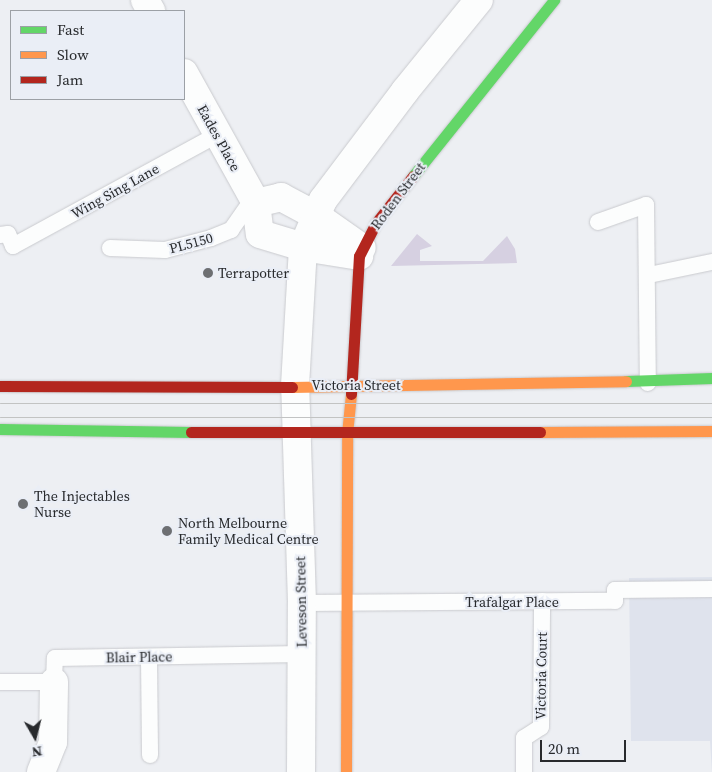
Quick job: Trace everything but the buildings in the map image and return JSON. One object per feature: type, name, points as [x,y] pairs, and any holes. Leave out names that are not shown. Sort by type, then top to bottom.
[{"type":"street","points":[[296,433],[295,386],[303,247],[314,215],[405,91],[479,0]]},
{"type":"street","name":"Roden Street","points":[[347,434],[356,353],[360,252],[375,224],[457,118],[554,0]]},
{"type":"street","name":"Eades Place","points":[[185,75],[216,135],[254,200],[260,234],[303,247],[360,252]]},
{"type":"street","points":[[254,200],[281,197],[314,215],[360,252]]},
{"type":"street","name":"Victoria Street","points":[[0,386],[159,388],[352,386],[648,382],[712,378]]},
{"type":"street","points":[[0,429],[347,434],[712,432]]},
{"type":"street","name":"Leveson Street","points":[[296,433],[302,603],[301,772]]},
{"type":"street","points":[[346,772],[347,434]]},
{"type":"street","points":[[41,772],[52,742],[54,682]]},
{"type":"lane","name":"Wing Sing Lane","points":[[0,235],[8,234],[13,246],[216,135]]},
{"type":"lane","name":"PL5150","points":[[110,248],[165,250],[212,238],[232,230],[254,200]]},
{"type":"lane","points":[[598,222],[646,205],[648,382]]},
{"type":"lane","points":[[648,275],[712,262]]},
{"type":"lane","name":"Trafalgar Place","points":[[302,603],[615,601],[615,590],[712,589]]},
{"type":"lane","name":"Victoria Court","points":[[524,772],[524,738],[541,727],[542,601]]},
{"type":"lane","name":"Blair Place","points":[[54,682],[55,658],[302,654]]},
{"type":"lane","points":[[149,657],[150,755]]},
{"type":"lane","points":[[0,682],[54,682]]},
{"type":"shaded area","points":[[417,234],[432,246],[420,250],[420,261],[483,261],[507,236],[515,249],[517,263],[391,266]]},
{"type":"shaded area","points":[[712,577],[712,772],[710,741],[631,741],[629,578]]},
{"type":"tram line","points":[[0,403],[712,403]]},
{"type":"tram line","points":[[0,417],[712,417]]},
{"type":"traffic: fast","points":[[413,176],[554,0]]},
{"type":"traffic: fast","points":[[626,381],[712,378]]},
{"type":"traffic: fast","points":[[0,429],[191,432]]},
{"type":"traffic: slow","points":[[292,387],[626,381]]},
{"type":"traffic: slow","points":[[346,772],[347,434],[351,394]]},
{"type":"traffic: slow","points":[[540,432],[712,431]]},
{"type":"traffic: jam","points":[[351,394],[359,256],[375,224],[413,176]]},
{"type":"traffic: jam","points":[[0,386],[292,387]]},
{"type":"traffic: jam","points":[[191,432],[540,432]]},
{"type":"place","name":"Terrapotter","points":[[208,273]]},
{"type":"place","name":"The Injectables Nurse","points":[[23,504]]},
{"type":"place","name":"North Melbourne Family Medical Centre","points":[[167,531]]}]
